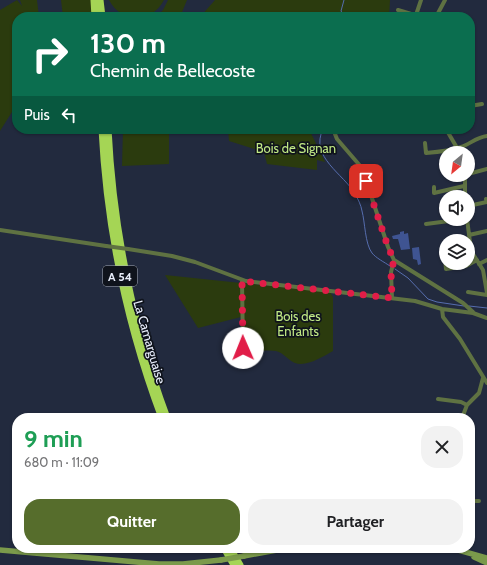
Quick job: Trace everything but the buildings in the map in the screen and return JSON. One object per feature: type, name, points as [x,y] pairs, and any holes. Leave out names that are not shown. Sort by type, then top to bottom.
[{"type":"highway","points":[[94,0],[95,12]]},
{"type":"highway","points":[[100,0],[101,12]]},
{"type":"highway","name":"La Camarguaise","points":[[101,134],[108,201],[121,281],[142,363],[160,413]]},
{"type":"highway","name":"La Camarguaise","points":[[108,134],[118,236],[132,307],[149,366],[165,413]]},
{"type":"highway","points":[[112,163],[113,195]]},
{"type":"highway","points":[[227,553],[234,565]]},
{"type":"highway","points":[[233,553],[240,565]]},
{"type":"main road","points":[[0,550],[12,551]]},
{"type":"main road","points":[[34,553],[158,564],[182,564],[221,560],[260,553]]},
{"type":"main road","points":[[464,553],[487,563]]},
{"type":"main road","points":[[470,553],[487,558]]},
{"type":"street","points":[[417,12],[421,0]]},
{"type":"street","points":[[439,12],[445,0]]},
{"type":"street","points":[[398,10],[405,12]]},
{"type":"street","points":[[475,105],[482,104]]},
{"type":"street","points":[[335,134],[337,139],[362,168],[388,247],[394,260],[463,303],[473,312]]},
{"type":"street","points":[[449,134],[458,146]]},
{"type":"street","points":[[463,146],[481,137],[487,136]]},
{"type":"street","points":[[425,143],[426,153],[439,151]]},
{"type":"street","points":[[475,172],[487,169]]},
{"type":"street","points":[[464,182],[464,190]]},
{"type":"street","points":[[434,187],[434,193],[464,186]]},
{"type":"street","points":[[475,205],[487,202],[486,199]]},
{"type":"street","points":[[426,224],[439,221]]},
{"type":"street","points":[[0,230],[172,256],[195,262],[242,281],[415,301],[442,309],[473,312],[487,318]]},
{"type":"street","points":[[474,234],[487,231]]},
{"type":"street","points":[[468,292],[487,294],[486,278],[475,256]]},
{"type":"street","points":[[392,298],[391,272],[394,260]]},
{"type":"street","points":[[475,263],[487,260]]},
{"type":"street","points":[[242,281],[243,348]]},
{"type":"street","points":[[442,309],[443,317],[460,339],[487,383]]},
{"type":"street","points":[[464,413],[467,405],[479,393],[483,378]]},
{"type":"street","points":[[438,399],[467,405]]},
{"type":"green space","points":[[17,0],[22,6],[20,0],[37,0],[38,12],[12,12],[12,112],[0,131],[0,10]]},
{"type":"green space","points":[[61,0],[91,0],[92,12],[62,12]]},
{"type":"green space","points":[[109,0],[164,0],[154,12],[119,12]]},
{"type":"green space","points":[[168,0],[187,0],[182,12],[161,12]]},
{"type":"green space","points":[[215,0],[390,0],[389,12],[204,12]]},
{"type":"green space","points":[[123,134],[169,134],[169,164],[122,166]]},
{"type":"green space","name":"Bois de Signan","points":[[228,134],[311,134],[325,162],[317,160],[317,170],[267,164],[264,152],[229,141]]},
{"type":"green space","points":[[165,275],[241,283],[241,317],[198,328]]},
{"type":"green space","name":"Bois des Enfants","points":[[243,283],[330,292],[333,297],[333,351],[309,363],[300,364],[293,362],[276,351],[245,350]]},
{"type":"waterway","points":[[342,12],[344,0]]},
{"type":"waterway","points":[[322,134],[320,139],[324,157],[350,187],[362,209],[368,244],[372,253],[390,266]]},
{"type":"waterway","points":[[395,269],[408,278],[428,299],[437,302],[464,306]]},
{"type":"waterway","points":[[469,306],[487,308]]},
{"type":"route","points":[[243,348],[242,281],[392,298],[391,272],[394,260],[388,247],[366,181]]}]
